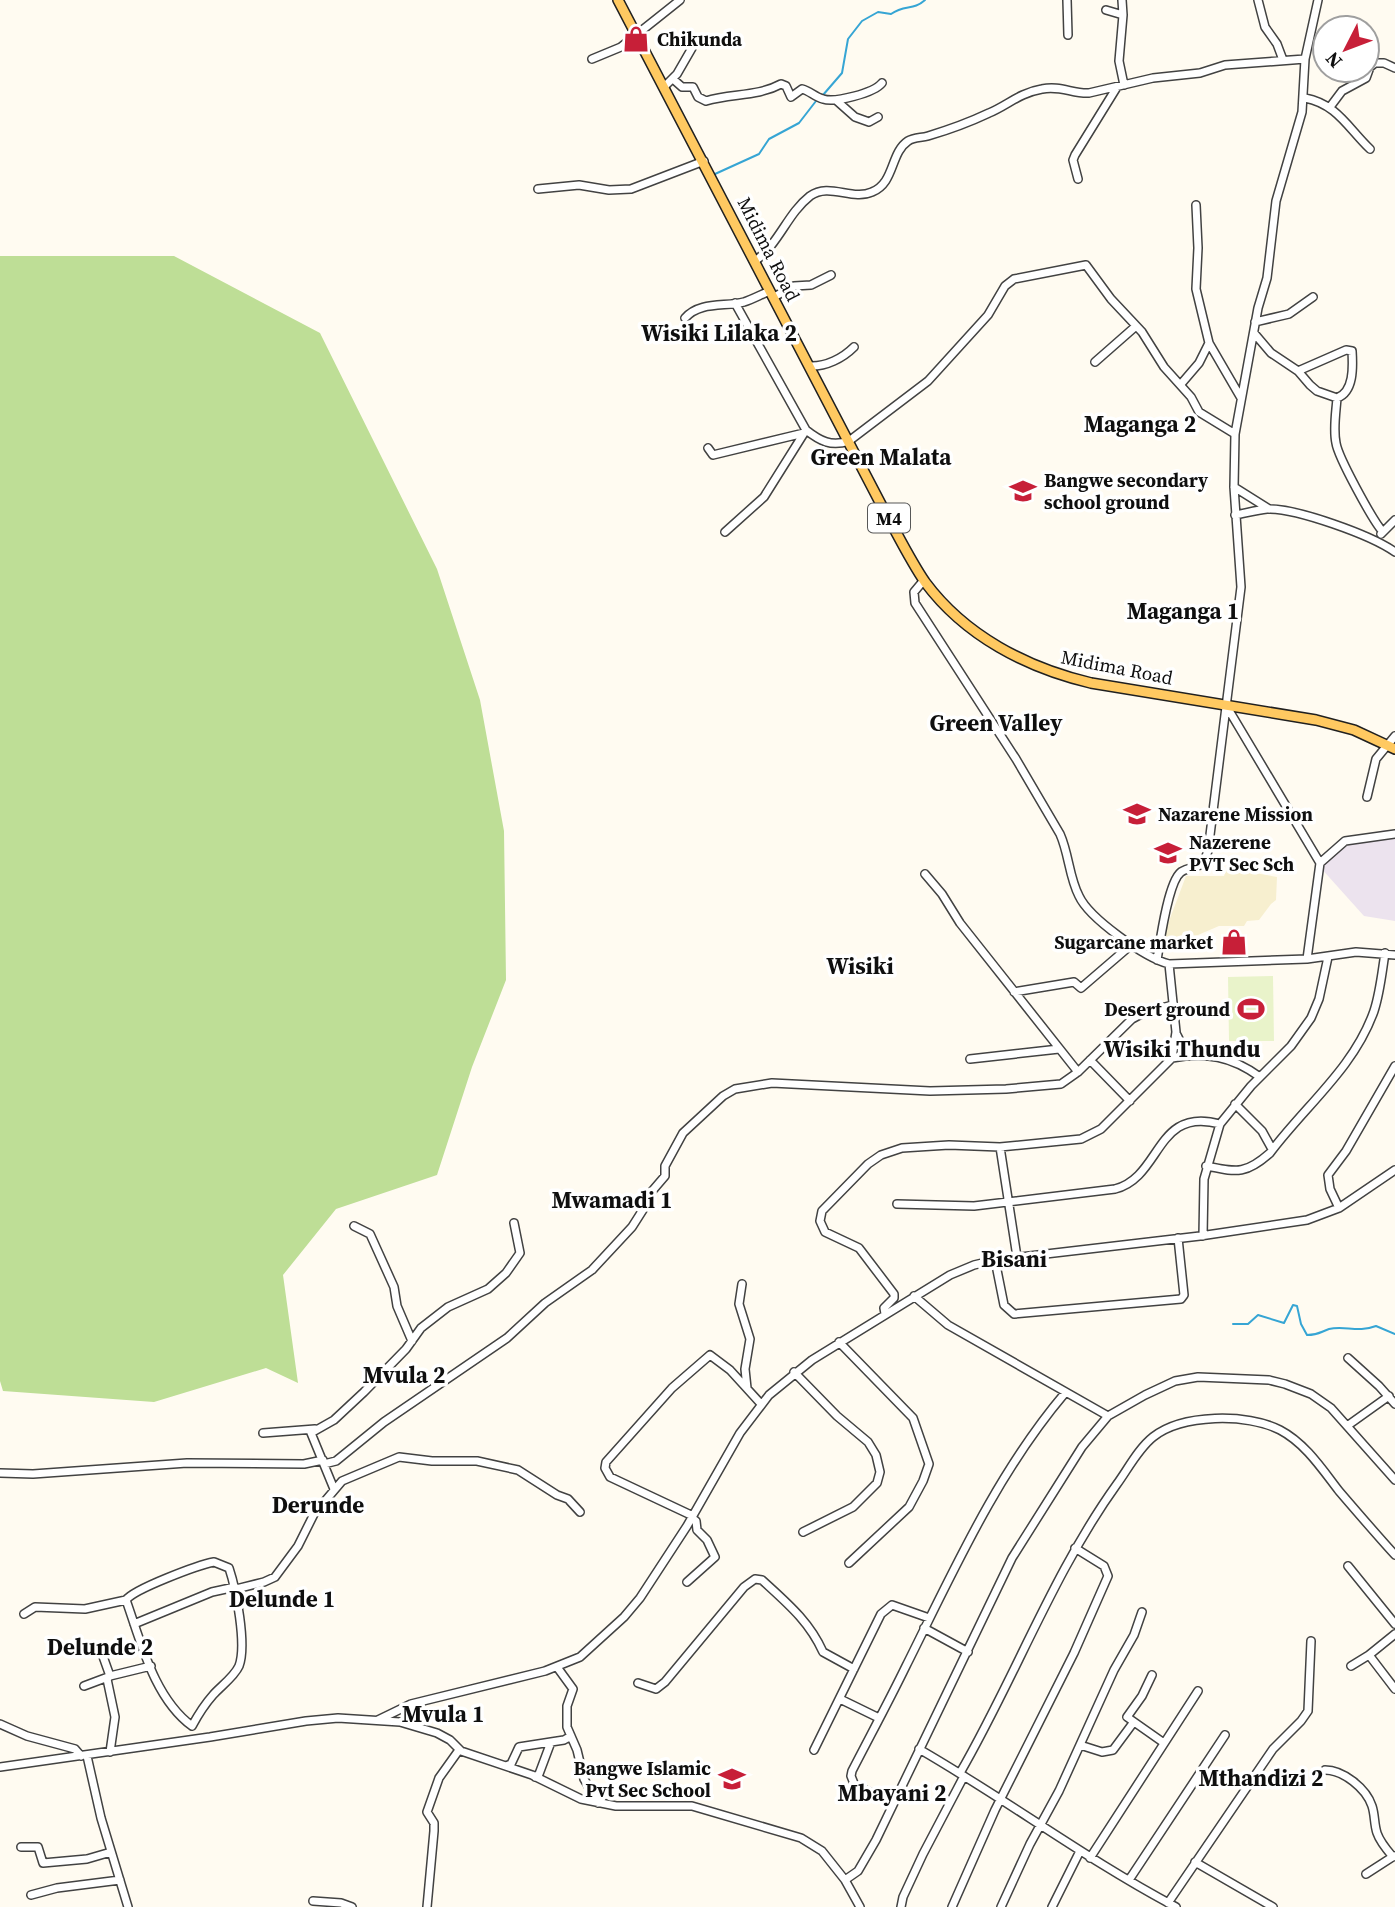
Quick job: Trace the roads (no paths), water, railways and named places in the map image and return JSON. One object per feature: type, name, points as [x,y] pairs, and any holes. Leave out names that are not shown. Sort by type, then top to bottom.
[{"type":"main road","name":"Midima Road","points":[[618,0],[924,580],[950,610],[1009,653],[1039,668],[1091,683],[1317,720],[1354,730],[1391,747]]},
{"type":"street","points":[[592,59],[619,48],[681,0]]},
{"type":"street","points":[[1067,0],[1068,35]]},
{"type":"street","points":[[1078,179],[1073,160],[1075,155],[1121,86],[1119,61],[1122,0]]},
{"type":"street","points":[[1258,0],[1265,27],[1277,44],[1283,60]]},
{"type":"street","points":[[1157,960],[1165,914],[1176,878],[1181,873],[1203,864],[1206,859],[1241,587],[1234,487],[1235,434],[1255,322],[1269,265],[1276,201],[1305,98],[1305,59],[1318,0]]},
{"type":"street","points":[[1106,10],[1123,15]]},
{"type":"street","points":[[663,87],[673,79],[692,48]]},
{"type":"street","points":[[755,261],[769,250],[793,215],[811,195],[834,191],[870,193],[881,186],[891,172],[900,148],[910,139],[929,135],[989,113],[1019,95],[1043,88],[1066,88],[1084,93],[1153,78],[1200,73],[1225,65],[1305,59]]},
{"type":"street","points":[[1330,107],[1342,90],[1366,78],[1370,67],[1375,63],[1384,63],[1395,68]]},
{"type":"street","points":[[673,79],[682,87],[692,87],[698,97],[706,101],[718,97],[750,95],[781,84],[786,86],[791,97],[802,89],[825,100],[837,101],[875,90],[882,83]]},
{"type":"street","points":[[1305,98],[1330,107],[1370,149]]},
{"type":"street","points":[[837,101],[855,117],[869,122],[878,117]]},
{"type":"street","points":[[538,189],[569,185],[609,190],[631,189],[704,161]]},
{"type":"street","points":[[1196,205],[1198,248],[1195,281],[1209,343],[1241,399]]},
{"type":"street","points":[[735,303],[805,431],[834,445],[849,441],[928,381],[988,314],[1005,286],[1014,279],[1086,265],[1111,299],[1147,338],[1168,372],[1181,384],[1203,417],[1235,434]]},
{"type":"street","points":[[685,318],[701,308],[735,303],[794,286],[811,285],[831,275]]},
{"type":"street","points":[[1255,322],[1289,314],[1313,297]]},
{"type":"street","points":[[1095,362],[1136,326]]},
{"type":"street","points":[[1254,333],[1271,353],[1298,371],[1317,390],[1337,398]]},
{"type":"street","points":[[1181,384],[1199,363],[1209,343]]},
{"type":"street","points":[[809,366],[819,367],[833,361],[847,354],[854,346]]},
{"type":"street","points":[[1298,371],[1350,350],[1352,354],[1349,385],[1346,393],[1337,398]]},
{"type":"street","points":[[1337,398],[1335,436],[1338,452],[1375,523],[1383,532]]},
{"type":"street","points":[[708,448],[713,455],[805,431]]},
{"type":"street","points":[[725,532],[764,497],[805,431]]},
{"type":"street","points":[[1234,487],[1269,509],[1321,520],[1376,540],[1395,552]]},
{"type":"street","points":[[1236,515],[1269,509]]},
{"type":"street","points":[[1376,540],[1395,520]]},
{"type":"street","points":[[924,580],[915,592],[915,603],[1016,759],[1060,834],[1066,846],[1077,894],[1087,909],[1131,944],[1169,964],[1307,959],[1356,952],[1395,955]]},
{"type":"street","points":[[1227,707],[1320,863],[1307,959]]},
{"type":"street","points":[[1367,797],[1376,759],[1391,747],[1395,736]]},
{"type":"street","points":[[1320,863],[1346,841],[1395,834]]},
{"type":"street","points":[[925,874],[942,894],[960,923],[1078,1072]]},
{"type":"street","points":[[1014,992],[1074,982],[1081,988],[1131,944]]},
{"type":"street","points":[[1206,1166],[1243,1171],[1257,1164],[1348,1062],[1376,1007],[1385,953]]},
{"type":"street","points":[[1203,1236],[1202,1193],[1206,1166],[1220,1124],[1235,1104],[1291,1046],[1311,1018],[1319,999],[1328,957]]},
{"type":"street","points":[[885,1314],[884,1308],[894,1298],[894,1294],[859,1248],[825,1233],[820,1221],[822,1211],[867,1164],[902,1147],[1000,1147],[1088,1137],[1101,1129],[1172,1058],[1176,1032],[1169,964]]},
{"type":"street","points":[[0,1473],[33,1474],[187,1462],[304,1464],[336,1461],[384,1422],[507,1338],[545,1303],[593,1270],[632,1227],[648,1197],[665,1175],[666,1166],[683,1133],[723,1096],[735,1089],[772,1083],[930,1091],[1061,1084],[1078,1072],[1132,1018],[1173,1005]]},
{"type":"street","points":[[1176,1032],[1183,1047],[1194,1055]]},
{"type":"street","points":[[970,1059],[1059,1049]]},
{"type":"street","points":[[1172,1058],[1194,1055],[1226,1058],[1260,1077]]},
{"type":"street","points":[[1090,1060],[1130,1101]]},
{"type":"street","points":[[1339,1208],[1330,1189],[1328,1175],[1346,1151],[1395,1066]]},
{"type":"street","points":[[1235,1104],[1262,1131],[1272,1149]]},
{"type":"street","points":[[897,1204],[974,1206],[1122,1187],[1137,1176],[1166,1139],[1183,1124],[1201,1120],[1220,1124]]},
{"type":"street","points":[[1000,1147],[1017,1257]]},
{"type":"street","points":[[379,1720],[411,1704],[557,1667],[580,1657],[624,1617],[640,1598],[692,1517],[740,1433],[761,1404],[794,1372],[960,1270],[995,1260],[1203,1236],[1307,1220],[1339,1208],[1395,1170]]},
{"type":"street","points":[[334,1489],[310,1435],[315,1429],[340,1415],[387,1369],[419,1330],[448,1307],[484,1292],[506,1273],[520,1253],[514,1223]]},
{"type":"street","points":[[354,1226],[370,1234],[394,1287],[397,1306],[412,1341]]},
{"type":"street","points":[[995,1260],[1004,1304],[1008,1311],[1019,1315],[1181,1300],[1184,1295],[1178,1238]]},
{"type":"street","points":[[742,1284],[739,1304],[750,1339],[745,1369],[747,1389]]},
{"type":"street","points":[[914,1296],[948,1325],[1108,1416]]},
{"type":"street","points":[[839,1342],[913,1418],[929,1464],[909,1507],[849,1563]]},
{"type":"street","points":[[687,1582],[715,1557],[707,1539],[697,1530],[696,1521],[610,1477],[605,1468],[606,1462],[665,1394],[710,1354],[730,1370],[761,1404]]},
{"type":"street","points":[[1348,1358],[1389,1396],[1395,1405]]},
{"type":"street","points":[[794,1372],[837,1416],[868,1442],[876,1455],[880,1472],[877,1483],[853,1507],[803,1532]]},
{"type":"street","points":[[845,1881],[855,1874],[864,1862],[1012,1558],[1082,1447],[1108,1416],[1175,1381],[1198,1377],[1269,1380],[1321,1400],[1395,1480]]},
{"type":"street","points":[[894,1802],[855,1786],[850,1776],[952,1571],[1019,1456],[1065,1393]]},
{"type":"street","points":[[1347,1426],[1389,1396]]},
{"type":"street","points":[[901,1907],[923,1854],[1075,1548],[1102,1505],[1150,1439],[1174,1426],[1199,1420],[1224,1418],[1266,1424],[1293,1439],[1308,1453],[1395,1555]]},
{"type":"street","points":[[263,1433],[315,1429]]},
{"type":"street","points":[[134,1624],[212,1592],[264,1582],[275,1577],[298,1546],[308,1524],[334,1489],[352,1475],[396,1457],[432,1461],[477,1461],[518,1469],[557,1495],[568,1499],[580,1512]]},
{"type":"street","points":[[952,1907],[1000,1799],[1074,1653],[1108,1577],[1104,1566],[1075,1548]]},
{"type":"street","points":[[24,1614],[35,1607],[85,1609],[126,1600],[135,1592],[211,1562],[229,1568],[235,1588],[242,1650],[238,1667],[205,1705],[192,1726]]},
{"type":"street","points":[[1348,1566],[1395,1624]]},
{"type":"street","points":[[638,1683],[656,1689],[665,1682],[744,1587],[755,1579],[762,1580],[815,1635],[824,1654],[854,1669]]},
{"type":"street","points":[[126,1600],[164,1693],[192,1726],[194,1739]]},
{"type":"street","points":[[814,1750],[878,1618],[892,1605],[929,1618]]},
{"type":"street","points":[[1001,1907],[1059,1791],[1142,1612]]},
{"type":"street","points":[[924,1628],[968,1652]]},
{"type":"street","points":[[1351,1667],[1395,1634]]},
{"type":"street","points":[[1168,1903],[1273,1749],[1308,1711],[1311,1641]]},
{"type":"street","points":[[92,1649],[99,1647],[109,1676],[115,1717],[110,1752]]},
{"type":"street","points":[[1369,1655],[1395,1689]]},
{"type":"street","points":[[84,1686],[109,1676],[151,1666]]},
{"type":"street","points":[[557,1667],[573,1689],[567,1713],[571,1736],[584,1779],[598,1803]]},
{"type":"street","points":[[1152,1675],[1142,1696],[1127,1717],[1164,1744]]},
{"type":"street","points":[[1090,1858],[1198,1691]]},
{"type":"street","points":[[840,1699],[880,1718]]},
{"type":"street","points":[[0,1766],[84,1756],[332,1718],[400,1722],[437,1733],[450,1740],[459,1750],[536,1777],[577,1797],[617,1806],[692,1806],[801,1838],[822,1851],[845,1881],[860,1907]]},
{"type":"street","points":[[1080,1745],[1102,1752],[1114,1750],[1133,1723]]},
{"type":"street","points":[[0,1724],[27,1736],[75,1749],[84,1756],[128,1907]]},
{"type":"street","points":[[1129,1880],[1225,1735]]},
{"type":"street","points":[[506,1766],[511,1764],[519,1748],[562,1741],[571,1736]]},
{"type":"street","points":[[536,1777],[551,1742]]},
{"type":"street","points":[[919,1749],[962,1774],[1080,1852],[1176,1907]]},
{"type":"street","points":[[427,1907],[434,1823],[427,1812],[439,1778],[459,1750]]},
{"type":"street","points":[[1325,1770],[1332,1770],[1364,1791],[1371,1804],[1378,1835],[1394,1856],[1366,1874]]},
{"type":"street","points":[[21,1847],[38,1847],[43,1863],[88,1859],[111,1852]]},
{"type":"street","points":[[1052,1907],[1080,1852]]},
{"type":"street","points":[[1195,1862],[1273,1907]]},
{"type":"street","points":[[31,1895],[57,1888],[120,1880]]},
{"type":"street","points":[[313,1901],[341,1903],[352,1907]]},
{"type":"waterway","points":[[823,95],[842,73],[848,39],[862,21],[878,12],[891,14],[925,0]]},
{"type":"waterway","points":[[715,174],[759,154],[769,139],[799,123],[816,101]]},
{"type":"waterway","points":[[1233,1324],[1248,1324],[1258,1315],[1284,1323],[1293,1305],[1297,1306],[1307,1335],[1335,1328],[1363,1329],[1376,1326],[1395,1334]]},
{"type":"place","name":"Chikunda","points":[[636,39]]},
{"type":"place","name":"Bangwe secondary school ground","points":[[1023,491]]},
{"type":"place","name":"Nazarene Mission","points":[[1137,814]]},
{"type":"place","name":"Nazerene PVT Sec Sch","points":[[1168,853]]},
{"type":"place","name":"Sugarcane market","points":[[1234,942]]},
{"type":"place","name":"Desert ground","points":[[1251,1009]]},
{"type":"place","name":"Bangwe Islamic Pvt Sec School","points":[[732,1779]]},
{"type":"district","name":"Wisiki Lilaka 2","points":[[719,333]]},
{"type":"district","name":"Maganga 2","points":[[1140,424]]},
{"type":"district","name":"Green Malata","points":[[881,457]]},
{"type":"district","name":"Maganga 1","points":[[1183,611]]},
{"type":"district","name":"Green Valley","points":[[996,723]]},
{"type":"district","name":"Wisiki","points":[[860,966]]},
{"type":"district","name":"Wisiki Thundu","points":[[1182,1049]]},
{"type":"district","name":"Mwamadi 1","points":[[612,1200]]},
{"type":"district","name":"Bisani","points":[[1014,1259]]},
{"type":"district","name":"Mvula 2","points":[[404,1375]]},
{"type":"district","name":"Derunde","points":[[318,1505]]},
{"type":"district","name":"Delunde 1","points":[[282,1599]]},
{"type":"district","name":"Delunde 2","points":[[100,1647]]},
{"type":"district","name":"Mvula 1","points":[[443,1714]]},
{"type":"district","name":"Mthandizi 2","points":[[1261,1778]]},
{"type":"district","name":"Mbayani 2","points":[[892,1793]]}]
